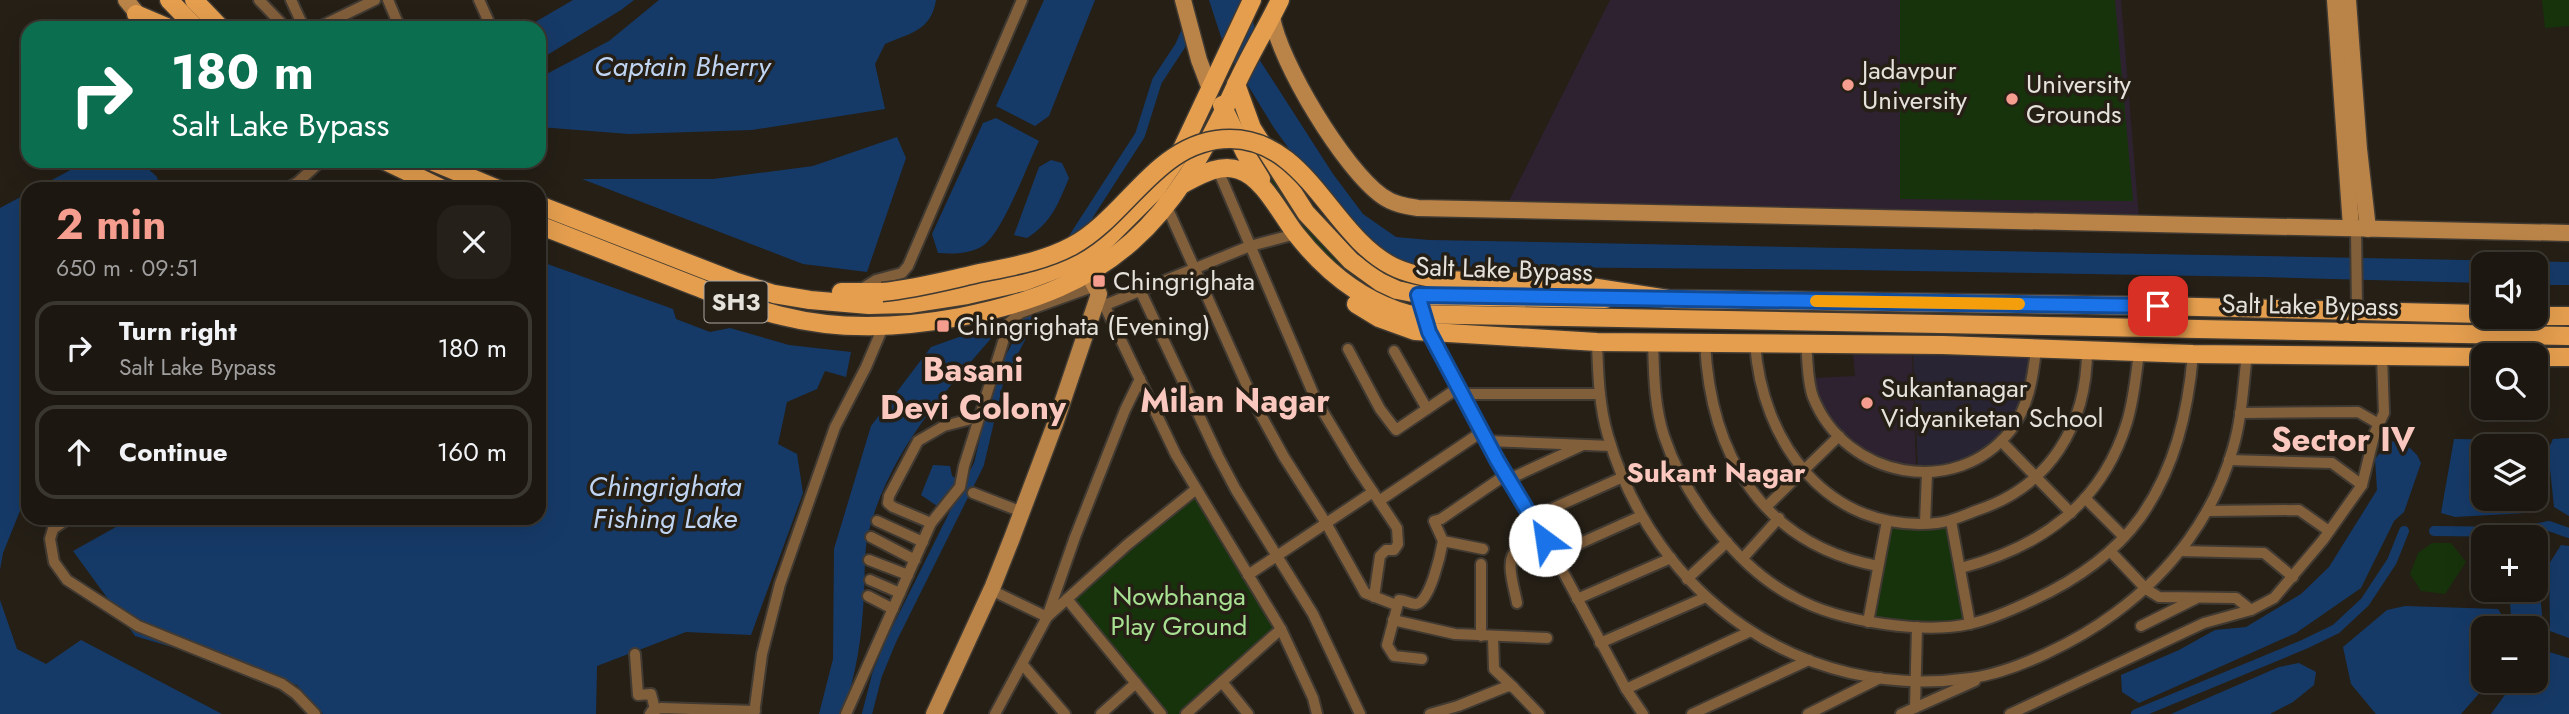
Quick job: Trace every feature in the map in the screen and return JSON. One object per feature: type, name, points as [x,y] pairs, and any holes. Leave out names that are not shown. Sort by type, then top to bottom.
[{"type":"main road","points":[[169,0],[189,21]]},
{"type":"main road","points":[[194,0],[214,21]]},
{"type":"main road","name":"SH3","points":[[546,208],[754,288],[810,300],[939,300],[1023,282],[1076,262],[1099,247],[1155,191],[1178,157],[1252,0]]},
{"type":"main road","name":"SH3","points":[[546,228],[747,306],[780,316],[835,326],[887,327],[993,310],[1061,293],[1097,290],[1123,249],[1167,207],[1183,184],[1226,110],[1280,0]]},
{"type":"main road","points":[[131,7],[156,21]]},
{"type":"main road","points":[[1223,65],[1239,79]]},
{"type":"main road","name":"Salt Lake Bypass","points":[[1239,79],[1246,114],[1257,136],[1290,191],[1318,229],[1366,274],[1396,290],[1418,295],[1796,301],[2357,302],[2471,313]]},
{"type":"main road","points":[[1210,89],[1226,110],[1245,153],[1276,203]]},
{"type":"main road","points":[[754,288],[783,286],[805,290],[858,292],[882,298],[1052,255],[1093,232],[1147,178],[1175,157],[1199,144],[1233,139],[1269,148],[1283,157],[1309,182],[1351,234],[1393,267],[1423,276],[1447,279],[1565,283],[1668,299]]},
{"type":"main road","points":[[400,168],[428,182]]},
{"type":"main road","points":[[448,168],[481,182]]},
{"type":"main road","name":"Salt Lake Bypass","points":[[1218,170],[1237,169],[1247,173],[1276,203],[1296,234],[1343,282],[1389,309],[1426,324],[1597,342],[1755,342],[2193,354],[2471,356]]},
{"type":"main road","points":[[1183,184],[1207,172],[1218,170]]},
{"type":"main road","points":[[2548,316],[2569,316]]},
{"type":"main road","name":"Salt Lake Bypass","points":[[1426,324],[1632,319],[2569,335]]},
{"type":"main road","points":[[2548,357],[2569,357]]},
{"type":"street","points":[[259,0],[279,21]]},
{"type":"street","points":[[291,0],[301,21]]},
{"type":"street","points":[[332,21],[375,0]]},
{"type":"street","points":[[387,0],[397,21]]},
{"type":"street","points":[[479,0],[488,20]]},
{"type":"street","points":[[858,292],[876,281],[902,273],[908,266],[1022,0]]},
{"type":"street","points":[[1183,0],[1199,60],[1210,89]]},
{"type":"street","points":[[2342,3],[2358,231],[2357,302]]},
{"type":"street","points":[[131,7],[144,21]]},
{"type":"street","points":[[1268,25],[1288,65],[1335,141],[1371,187],[1391,202],[1401,205],[1436,210],[2358,231],[2569,233]]},
{"type":"street","points":[[1199,60],[1223,65]]},
{"type":"street","points":[[299,182],[314,168]]},
{"type":"street","points":[[1218,170],[1316,400],[1399,536],[1394,550],[1386,550],[1380,556],[1374,597]]},
{"type":"street","points":[[1167,207],[1256,406],[1284,457],[1326,523],[1364,593],[1396,606]]},
{"type":"street","points":[[1097,290],[1140,290],[1250,246],[1296,234]]},
{"type":"street","points":[[1097,290],[1195,490],[1281,629],[1313,698],[1317,714]]},
{"type":"street","points":[[934,714],[991,590],[1055,424],[1097,290]]},
{"type":"street","points":[[1140,290],[1185,390],[1236,490],[1331,648],[1360,714]]},
{"type":"street","points":[[846,714],[931,523],[960,487],[964,466],[1009,323],[1020,313],[1061,293]]},
{"type":"street","points":[[1418,295],[1426,324],[1460,391],[1554,555],[1626,689],[1643,714]]},
{"type":"street","points":[[1632,319],[1632,341]]},
{"type":"street","points":[[1960,346],[1961,325]]},
{"type":"street","points":[[635,654],[638,695],[652,694],[652,712],[661,708],[755,712],[762,654],[780,584],[835,427],[887,327]]},
{"type":"street","points":[[1597,342],[1600,394],[1611,446],[1623,477],[1641,516],[1687,579],[1706,597],[1749,632],[1793,654],[1835,669],[1880,678],[1916,680],[1973,678],[1995,672]]},
{"type":"street","points":[[1653,342],[1655,390],[1664,436],[1694,498],[1727,542],[1743,558],[1793,597],[1818,607],[1868,622],[1949,628],[2015,609],[2043,596],[2080,575],[2111,552],[2140,518],[2162,480],[2179,438],[2187,408],[2193,354]]},
{"type":"street","points":[[1705,342],[1710,397],[1717,423],[1743,478],[1779,519],[1833,555],[1878,566]]},
{"type":"street","points":[[1755,342],[1756,360],[1766,404],[1779,435],[1802,471],[1842,502],[1887,521],[1925,523],[1951,521],[2010,496],[2037,477],[2058,452],[2082,403],[2087,350]]},
{"type":"street","points":[[1806,344],[1812,396],[1839,436],[1852,448],[1873,460],[1919,474],[1967,464],[1990,452],[2012,428],[2028,398],[2036,349]]},
{"type":"street","points":[[1348,349],[1380,409],[1396,430],[1460,391],[1600,394]]},
{"type":"street","points":[[1394,351],[1427,410]]},
{"type":"street","points":[[1961,568],[2009,552],[2037,539],[2071,513],[2085,498],[2114,453],[2127,422],[2139,352]]},
{"type":"street","points":[[1901,714],[1995,672],[2067,644],[2097,626],[2146,589],[2180,551],[2207,510],[2229,460],[2241,413],[2247,354]]},
{"type":"street","points":[[2010,714],[2204,623],[2251,610],[2274,598],[2329,531],[2362,485],[2384,413],[2382,356]]},
{"type":"street","points":[[995,714],[1047,617],[1075,537],[1140,379]]},
{"type":"street","points":[[2241,413],[2358,412],[2379,424]]},
{"type":"street","points":[[931,523],[888,503],[889,496],[918,441],[944,426],[979,417]]},
{"type":"street","points":[[1248,575],[1326,523],[1486,436],[1611,446]]},
{"type":"street","points":[[1766,507],[1839,436]]},
{"type":"street","points":[[2001,440],[2071,513]]},
{"type":"street","points":[[1422,659],[1394,656],[1387,645],[1399,600],[1416,604],[1422,601],[1437,567],[1443,541],[1434,521],[1508,477],[1584,444]]},
{"type":"street","points":[[2229,460],[2332,463],[2362,485]]},
{"type":"street","points":[[1925,523],[1927,473]]},
{"type":"street","points":[[1531,518],[1623,477]]},
{"type":"street","points":[[1047,617],[1128,544],[1195,490]]},
{"type":"street","points":[[974,493],[1021,512]]},
{"type":"street","points":[[2085,498],[2124,537]]},
{"type":"street","points":[[2207,510],[2299,510],[2329,531]]},
{"type":"street","points":[[1554,555],[1641,516]]},
{"type":"street","points":[[1743,558],[1779,519]]},
{"type":"street","points":[[877,521],[923,542]]},
{"type":"street","points":[[1868,622],[1887,521]]},
{"type":"street","points":[[1951,521],[1970,624]]},
{"type":"street","points":[[59,525],[53,529],[50,539],[54,562],[67,580],[138,626],[282,684],[315,714]]},
{"type":"street","points":[[872,537],[915,560]]},
{"type":"street","points":[[1517,603],[1511,568],[1513,554],[1517,549],[1545,540]]},
{"type":"street","points":[[1443,541],[1483,549]]},
{"type":"street","points":[[1687,579],[1727,542]]},
{"type":"street","points":[[2180,551],[2264,553],[2293,577]]},
{"type":"street","points":[[2111,552],[2146,589],[2159,597],[2236,598],[2251,610]]},
{"type":"street","points":[[1577,599],[1671,558]]},
{"type":"street","points":[[869,560],[908,575]]},
{"type":"street","points":[[1481,564],[1487,637],[1494,669],[1539,714]]},
{"type":"street","points":[[870,580],[900,593]]},
{"type":"street","points":[[991,590],[1047,617]]},
{"type":"street","points":[[868,596],[893,609]]},
{"type":"street","points":[[1600,643],[1706,597]]},
{"type":"street","points":[[2141,626],[2198,597]]},
{"type":"street","points":[[1068,599],[1161,714]]},
{"type":"street","points":[[1393,620],[1455,635],[1547,638]]},
{"type":"street","points":[[1915,708],[1917,627]]},
{"type":"street","points":[[1186,714],[1281,629]]},
{"type":"street","points":[[1626,689],[1749,632]]},
{"type":"street","points":[[1692,714],[1809,660]]},
{"type":"street","points":[[1023,665],[1065,714]]},
{"type":"street","points":[[1808,714],[1880,678]]},
{"type":"street","points":[[1222,682],[1248,714]]},
{"type":"street","points":[[1101,714],[1136,683]]},
{"type":"street","points":[[1430,714],[1454,712],[1504,687],[1513,687]]},
{"type":"shaded area","name":"Jadavpur University","points":[[1610,0],[2121,0],[2139,219],[1508,203]]},
{"type":"shaded area","name":"Sukantanagar Vidyaniketan School","points":[[1912,351],[1916,468],[1898,466],[1853,443],[1825,411],[1816,396],[1812,378],[1855,376],[1853,353]]},
{"type":"shaded area","points":[[1913,352],[2033,354],[2031,374],[2011,427],[1990,450],[1965,462],[1918,469]]},
{"type":"green space","name":"University Grounds","points":[[1900,0],[2115,0],[2133,201],[1900,199]]},
{"type":"green space","points":[[2542,0],[2569,0],[2569,26],[2545,28]]},
{"type":"green space","points":[[1262,158],[1302,219],[1337,261],[1370,285],[1403,301],[1402,305],[1356,281],[1318,246],[1258,160]]},
{"type":"green space","name":"Nowbhanga Play Ground","points":[[1194,495],[1278,626],[1182,714],[1166,714],[1075,599]]},
{"type":"green space","points":[[1891,524],[1949,524],[1966,621],[1914,623],[1873,619]]},
{"type":"green space","points":[[2432,543],[2451,543],[2466,562],[2445,594],[2421,591],[2410,574],[2418,553]]},
{"type":"water","points":[[573,0],[634,0],[546,56],[546,21],[537,21]]},
{"type":"water","name":"Captain Bherry","points":[[659,0],[936,0],[924,25],[885,44],[875,64],[885,109],[752,130],[629,134],[546,128],[546,74],[609,41]]},
{"type":"water","points":[[1044,0],[1095,0],[1049,116],[1035,126],[996,106]]},
{"type":"water","points":[[1209,0],[1250,0],[1259,59],[1333,174],[1363,214],[1396,237],[1429,240],[2471,260],[2471,283],[1855,270],[1413,266],[1382,254],[1362,239],[1274,128],[1224,46]]},
{"type":"water","points":[[996,118],[1039,141],[1005,215],[989,240],[970,251],[938,253],[932,234],[983,123]]},
{"type":"water","points":[[897,137],[906,158],[867,272],[803,264],[582,179],[713,179],[813,166]]},
{"type":"water","points":[[1051,160],[1062,163],[1069,178],[1057,204],[1036,232],[1027,238],[1014,235],[1039,167]]},
{"type":"water","points":[[74,168],[147,168],[158,182],[48,182]]},
{"type":"water","points":[[21,197],[21,508],[3,553],[0,570],[0,208]]},
{"type":"water","points":[[2548,262],[2569,262],[2569,285],[2548,285]]},
{"type":"water","name":"Chingrighata Fishing Lake","points":[[546,264],[673,309],[676,319],[710,332],[730,328],[789,345],[851,352],[846,377],[825,371],[817,389],[787,402],[778,444],[797,454],[803,493],[751,635],[686,632],[597,666],[596,714],[323,714],[297,685],[135,636],[73,551],[119,525],[546,525]]},
{"type":"water","points":[[1007,320],[924,419],[891,473],[868,534],[860,639],[847,699],[842,714],[819,714],[833,659],[834,549],[871,426],[931,347]]},
{"type":"water","points":[[2569,438],[2569,516],[2554,507],[2548,450],[2553,439]]},
{"type":"water","points":[[2454,439],[2471,439],[2471,511],[2527,511],[2455,517],[2441,513]]},
{"type":"water","points":[[2402,440],[2421,463],[2404,512],[2394,521],[2361,588],[2296,633],[2139,703],[2122,692],[2121,675],[2179,650],[2215,630],[2246,627],[2301,594],[2329,567],[2377,490],[2375,459],[2389,442]]},
{"type":"water","points":[[933,465],[950,466],[952,476],[960,481],[937,506],[921,495]]},
{"type":"water","points":[[2561,545],[2569,546],[2569,638],[2550,631],[2549,564]]},
{"type":"water","points":[[0,600],[17,649],[46,664],[81,640],[222,714],[0,714]]},
{"type":"water","points":[[2510,602],[2541,602],[2541,616],[2511,616]]},
{"type":"water","points":[[2405,606],[2498,609],[2502,616],[2471,616],[2471,693],[2479,693],[2461,714],[2376,714],[2351,684],[2343,647],[2387,610]]},
{"type":"water","points":[[2548,652],[2569,658],[2569,714],[2491,714],[2506,693],[2548,693]]},
{"type":"water","points":[[2299,663],[2316,672],[2314,685],[2293,702],[2270,714],[2171,714],[2279,667]]},
{"type":"waterway","points":[[1071,242],[1140,135],[1157,81],[1180,46],[1189,25]]},
{"type":"waterway","points":[[867,714],[877,675],[891,641],[979,464],[999,379],[1020,339],[1033,304]]},
{"type":"waterway","points":[[2434,531],[2518,532],[2549,526],[2569,533]]},
{"type":"waterway","points":[[2136,714],[2336,629],[2365,602],[2392,561],[2404,531]]},
{"type":"slow traffic","points":[[1816,301],[2019,304]]},
{"type":"place","name":"Jadavpur University","points":[[1848,85]]},
{"type":"place","name":"University Grounds","points":[[2012,99]]},
{"type":"place","name":"Chingrighata","points":[[1099,281]]},
{"type":"place","name":"Chingrighata (Evening)","points":[[943,326]]},
{"type":"place","name":"Sukantanagar Vidyaniketan School","points":[[1867,403]]},
{"type":"district","name":"Basani Devi Colony","points":[[973,388]]},
{"type":"district","name":"Milan Nagar","points":[[1235,400]]},
{"type":"district","name":"Sector IV","points":[[2343,439]]},
{"type":"district","name":"Sukant Nagar","points":[[1716,472]]},
{"type":"route","points":[[1545,540],[1458,388],[1422,316],[1418,295],[2158,306]]}]
